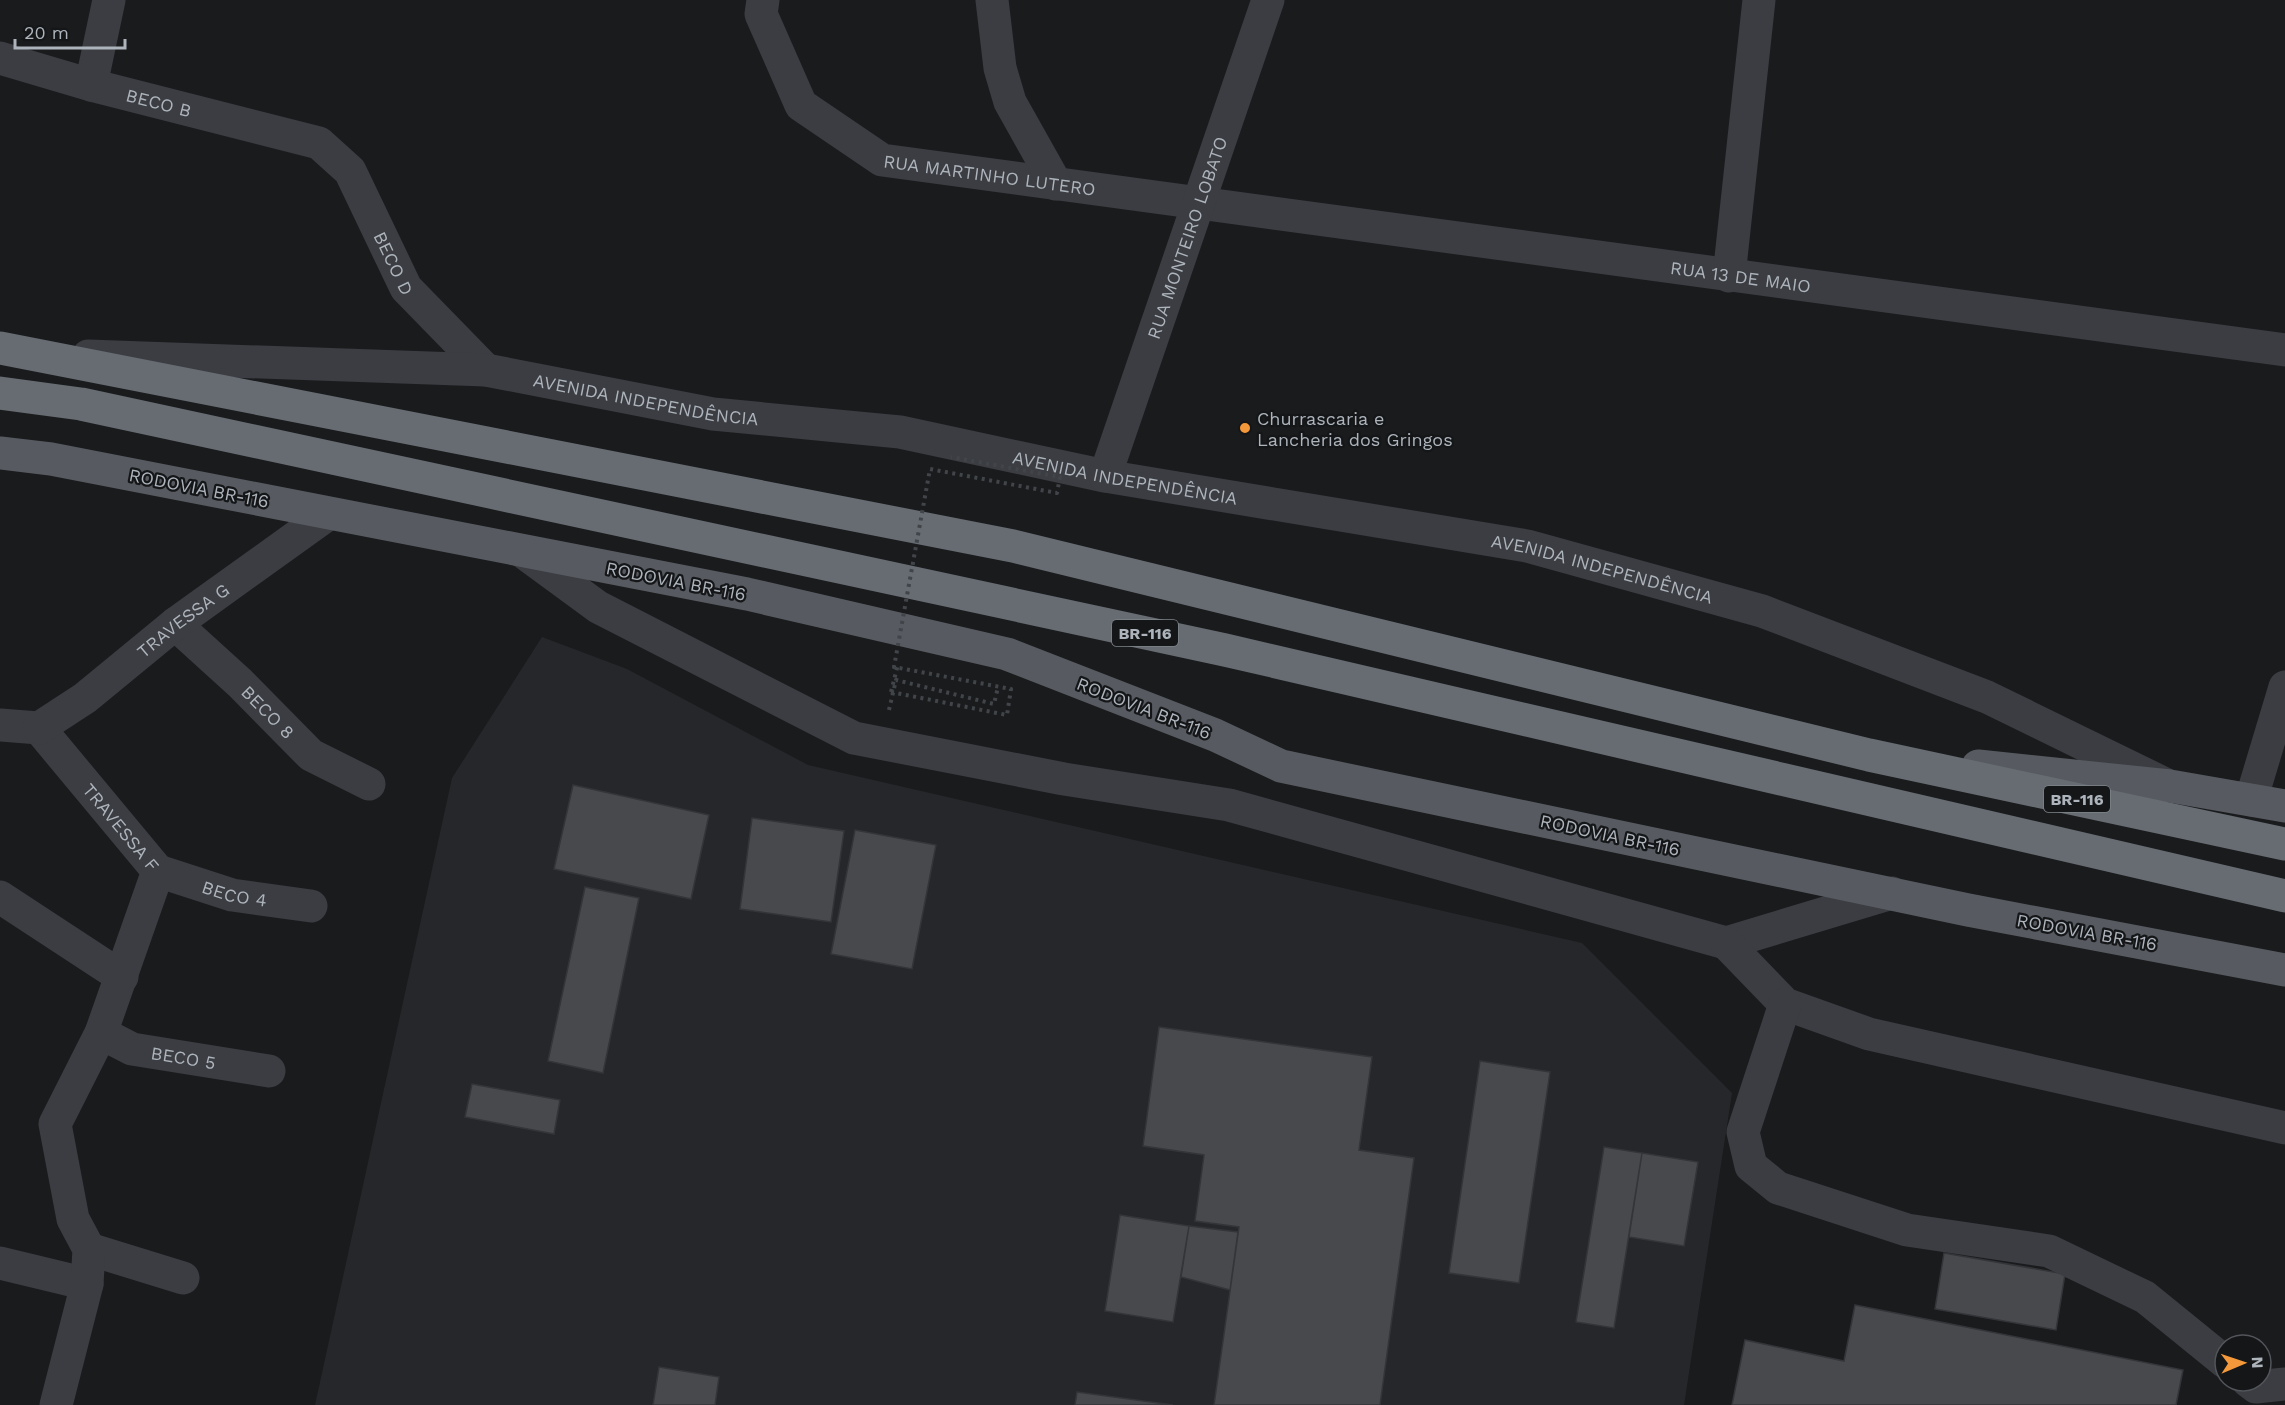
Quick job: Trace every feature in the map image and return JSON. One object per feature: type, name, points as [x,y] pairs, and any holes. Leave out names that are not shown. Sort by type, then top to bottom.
[{"type":"highway","name":"BR-116","points":[[0,348],[1012,546],[1869,755],[2285,844]]},
{"type":"highway","name":"BR-116","points":[[0,393],[93,407],[1225,650],[2285,896]]},
{"type":"main road","name":"RODOVIA BR-116","points":[[0,453],[51,459],[747,594],[1007,654],[1215,735],[1281,766],[1968,910],[2285,970]]},
{"type":"main road","name":"AVENIDA INDEPENDÊNCIA","points":[[1869,755],[2170,786],[2285,807]]},
{"type":"street","points":[[91,85],[109,0]]},
{"type":"street","name":"RUA MARTINHO LUTERO","points":[[763,0],[761,14],[801,105],[882,160],[1198,205]]},
{"type":"street","points":[[992,0],[1000,68],[1010,102],[1056,184]]},
{"type":"street","name":"RUA MONTEIRO LOBATO","points":[[1106,476],[1268,0]]},
{"type":"street","points":[[1729,276],[1759,0]]},
{"type":"street","name":"BECO B","points":[[0,58],[91,85],[319,143]]},
{"type":"street","name":"BECO D","points":[[319,143],[350,171],[406,288],[486,370]]},
{"type":"street","name":"RUA 13 DE MAIO","points":[[1198,205],[2285,350]]},
{"type":"street","name":"AVENIDA INDEPENDÊNCIA","points":[[40,354],[486,370],[713,414],[900,432],[1106,476],[1527,546],[1762,611],[1987,697],[2170,786]]},
{"type":"street","name":"TRAVESSA G","points":[[39,728],[85,698],[175,624],[328,514]]},
{"type":"street","points":[[523,552],[598,608],[854,738],[1064,778],[1229,805],[1726,943],[1785,1004],[1869,1034],[2285,1128]]},
{"type":"street","name":"BECO 8","points":[[175,624],[240,683],[311,754],[369,784]]},
{"type":"street","points":[[2251,800],[2285,687]]},
{"type":"street","points":[[0,725],[39,728]]},
{"type":"street","name":"TRAVESSA F","points":[[39,728],[158,871],[101,1033],[55,1124],[73,1219],[89,1249]]},
{"type":"street","name":"BECO 4","points":[[158,871],[232,896],[311,906]]},
{"type":"street","points":[[1726,943],[1892,893]]},
{"type":"street","points":[[0,897],[122,977]]},
{"type":"street","points":[[1785,1004],[1743,1132],[1751,1166],[1778,1188],[1906,1230],[2049,1251],[2145,1297],[2213,1352]]},
{"type":"street","name":"BECO 5","points":[[101,1033],[132,1049],[270,1071]]},
{"type":"street","points":[[56,1405],[87,1284],[89,1249],[183,1278]]},
{"type":"street","points":[[0,1263],[87,1284]]},
{"type":"path","points":[[899,659],[891,692],[1007,715],[1011,689],[894,667],[930,469],[1057,493],[1060,477],[951,457]]},
{"type":"path","points":[[881,743],[896,680],[994,704],[999,683],[944,669]]},
{"type":"shaded area","points":[[542,637],[627,669],[808,765],[1582,943],[1732,1093],[1684,1405],[315,1405],[452,778]]},
{"type":"building","points":[[573,785],[709,815],[691,899],[554,869]]},
{"type":"building","points":[[752,818],[844,831],[831,922],[740,909]]},
{"type":"building","points":[[855,830],[936,845],[912,969],[831,954]]},
{"type":"building","points":[[585,887],[639,898],[603,1073],[548,1061]]},
{"type":"building","points":[[1159,1027],[1372,1057],[1359,1150],[1414,1158],[1380,1405],[1214,1405],[1239,1227],[1195,1221],[1204,1155],[1143,1146]]},
{"type":"building","points":[[1480,1061],[1550,1072],[1519,1283],[1449,1273]]},
{"type":"building","points":[[472,1084],[560,1100],[554,1134],[465,1117]]},
{"type":"building","points":[[1604,1147],[1642,1153],[1614,1328],[1576,1322]]},
{"type":"building","points":[[1642,1153],[1698,1162],[1684,1246],[1629,1237]]},
{"type":"building","points":[[1120,1215],[1189,1226],[1173,1322],[1105,1311]]},
{"type":"building","points":[[1189,1226],[1238,1232],[1230,1290],[1181,1277]]},
{"type":"building","points":[[1944,1253],[2065,1274],[2056,1330],[1935,1309]]},
{"type":"building","points":[[1855,1305],[2183,1370],[2176,1405],[1732,1405],[1745,1340],[1844,1361]]},
{"type":"building","points":[[659,1367],[719,1377],[715,1405],[653,1405]]},
{"type":"building","points":[[1077,1392],[1173,1405],[1075,1405]]},
{"type":"place","name":"Churrascaria e Lancheria dos Gringos","points":[[1245,428]]}]
